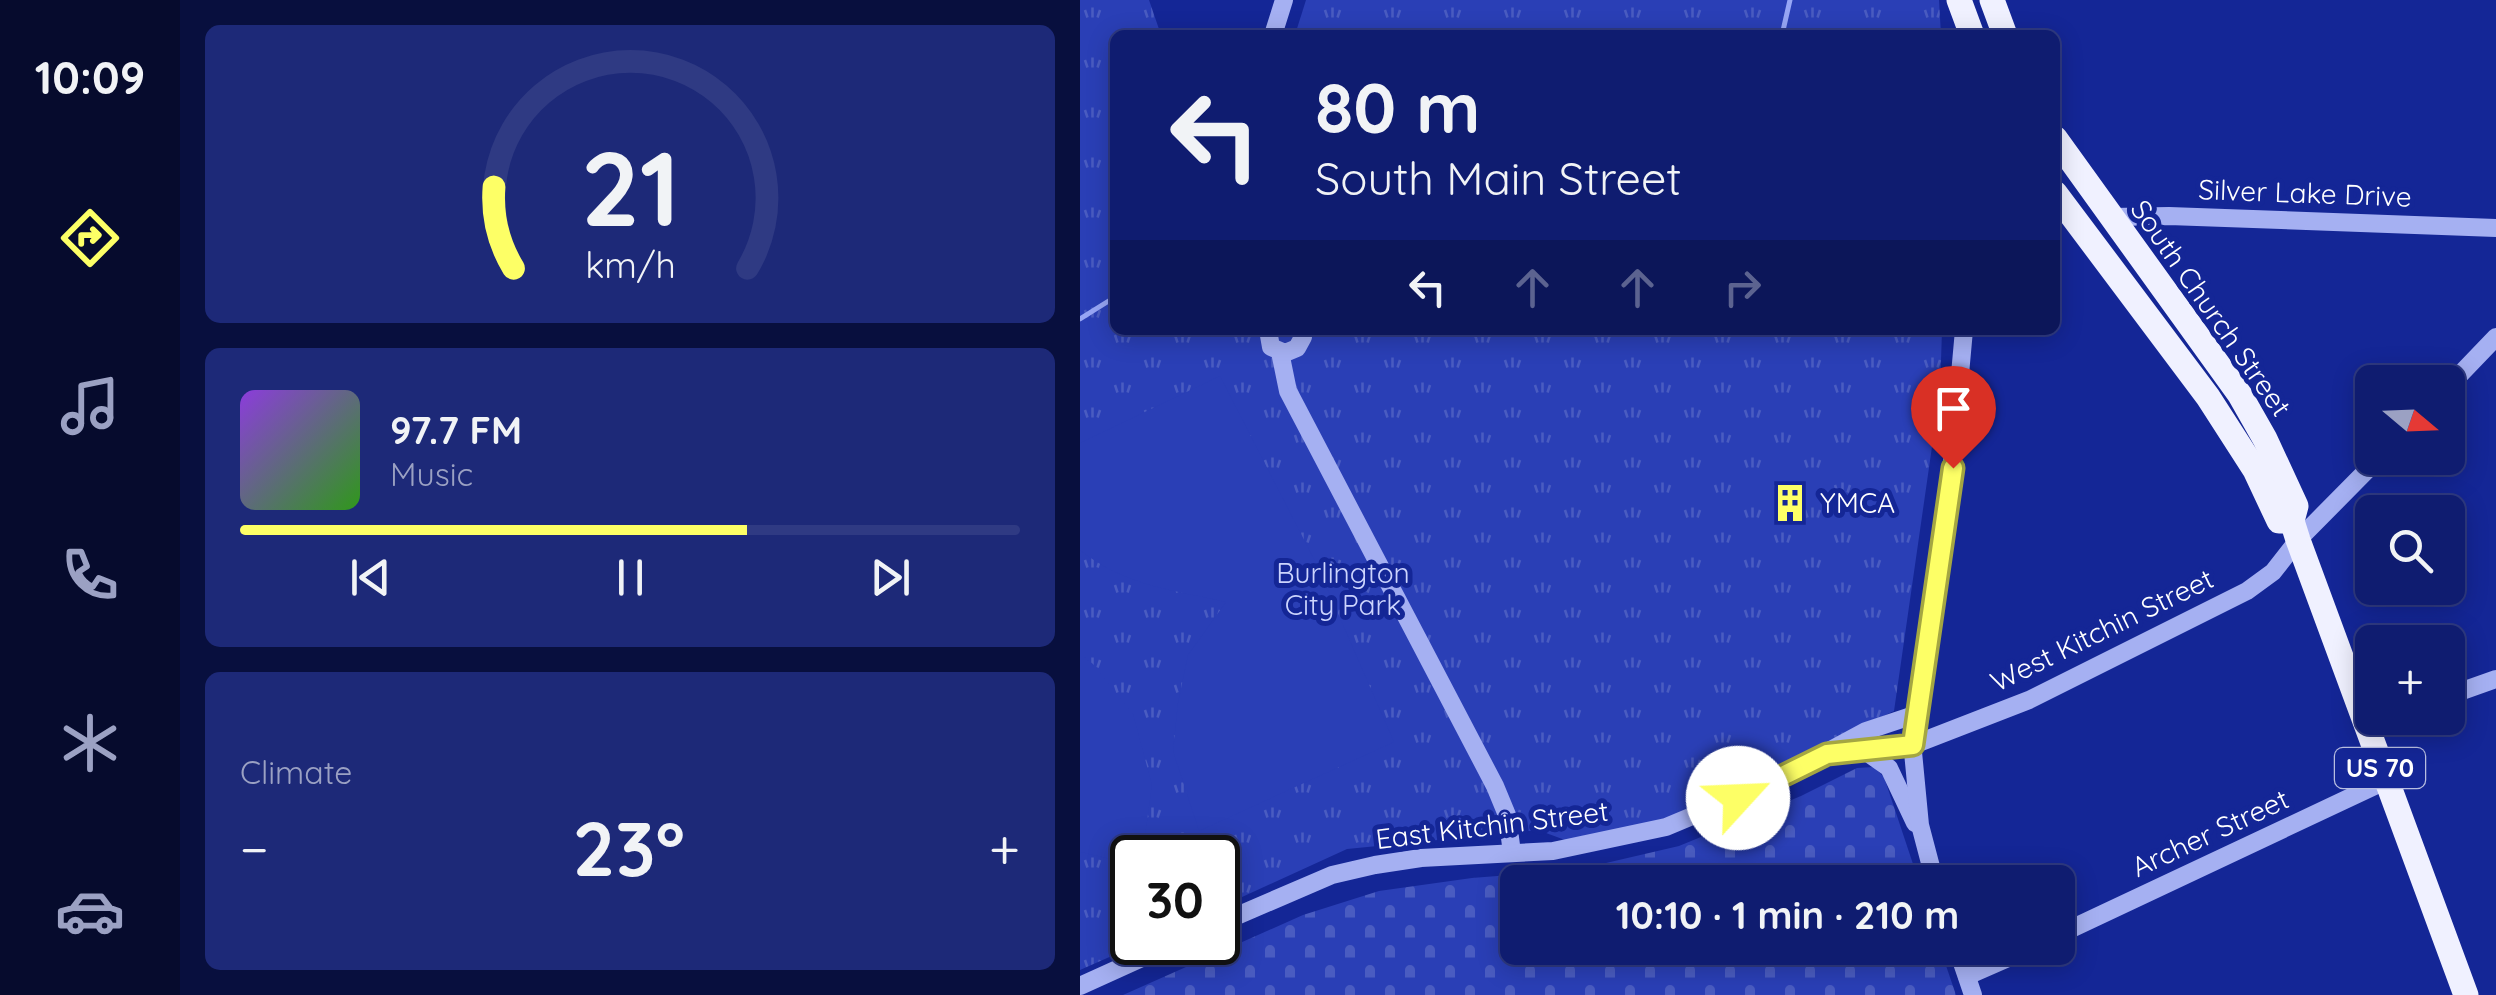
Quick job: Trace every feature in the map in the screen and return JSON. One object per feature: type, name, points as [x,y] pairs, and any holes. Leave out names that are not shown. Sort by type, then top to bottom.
[{"type":"main road","points":[[1958,0],[1958,30]]},
{"type":"main road","points":[[1958,0],[1970,30]]},
{"type":"main road","points":[[1990,30],[1991,0]]},
{"type":"main road","points":[[1991,0],[2004,30]]},
{"type":"main road","name":"South Church Street","points":[[2060,145],[2240,395],[2265,439],[2296,506],[2295,531],[2355,675]]},
{"type":"main road","points":[[2060,170],[2077,193],[2096,196]]},
{"type":"main road","name":"South Church Street","points":[[2060,201],[2208,397],[2255,470],[2279,521],[2295,531]]},
{"type":"main road","name":"South Church Street","points":[[2377,735],[2385,781],[2464,994]]},
{"type":"street","points":[[1275,30],[1284,0]]},
{"type":"street","name":"Silver Lake Drive","points":[[2112,217],[2496,228]]},
{"type":"street","points":[[1268,335],[1268,342],[1280,352],[1288,391],[1496,786],[1507,815],[1512,852]]},
{"type":"street","points":[[1280,352],[1298,348],[1303,335]]},
{"type":"street","points":[[1924,842],[1913,745],[1944,545],[1964,335]]},
{"type":"street","points":[[2465,369],[2496,337]]},
{"type":"street","name":"West Kitchin Street","points":[[1913,745],[2029,700],[2247,591],[2273,572],[2295,531],[2359,475]]},
{"type":"street","points":[[2465,690],[2496,679]]},
{"type":"street","name":"East Kitchin Street","points":[[1240,915],[1332,875],[1421,858],[1584,847],[1666,827],[1764,786],[1866,731],[1918,714]]},
{"type":"street","name":"East Kitchin Street","points":[[1827,754],[1913,745]]},
{"type":"street","points":[[1866,750],[1888,768],[1931,865]]},
{"type":"street","name":"Archer Street","points":[[2075,927],[2385,781]]},
{"type":"street","points":[[1080,986],[1126,965]]},
{"type":"street","points":[[1964,965],[1974,995]]},
{"type":"street","points":[[1968,976],[1993,965]]},
{"type":"green space","name":"Burlington City Park","points":[[1080,0],[1149,0],[1159,30],[1110,30],[1110,335],[1942,335],[1940,391],[1894,711],[1841,736],[1828,749],[1663,825],[1584,847],[1538,830],[1347,849],[1240,898],[1240,835],[1110,835],[1110,957],[1080,970]]},
{"type":"green space","points":[[1306,0],[1939,0],[1941,30],[1297,30]]},
{"type":"green space","points":[[1220,376],[1316,563],[1394,742],[1199,831],[1173,751],[1178,703],[1188,655],[1226,602],[1132,579],[1080,550],[1080,443]]},
{"type":"green space","points":[[1080,654],[1093,664],[1133,714],[1152,785],[1145,835],[1110,835],[1110,859],[1080,852]]},
{"type":"green space","points":[[1874,767],[1884,777],[1913,865],[1597,865],[1679,846],[1801,796],[1857,768]]},
{"type":"green space","points":[[1500,876],[1500,965],[1946,965],[1956,995],[1123,995],[1190,965],[1240,965],[1240,943],[1303,915],[1379,891]]},
{"type":"waterway","points":[[1783,30],[1790,0]]},
{"type":"waterway","points":[[1080,319],[1110,300]]},
{"type":"place","name":"YMCA","points":[[1790,503]]},
{"type":"route","points":[[1738,798],[1827,754],[1913,745],[1953,468]]}]
